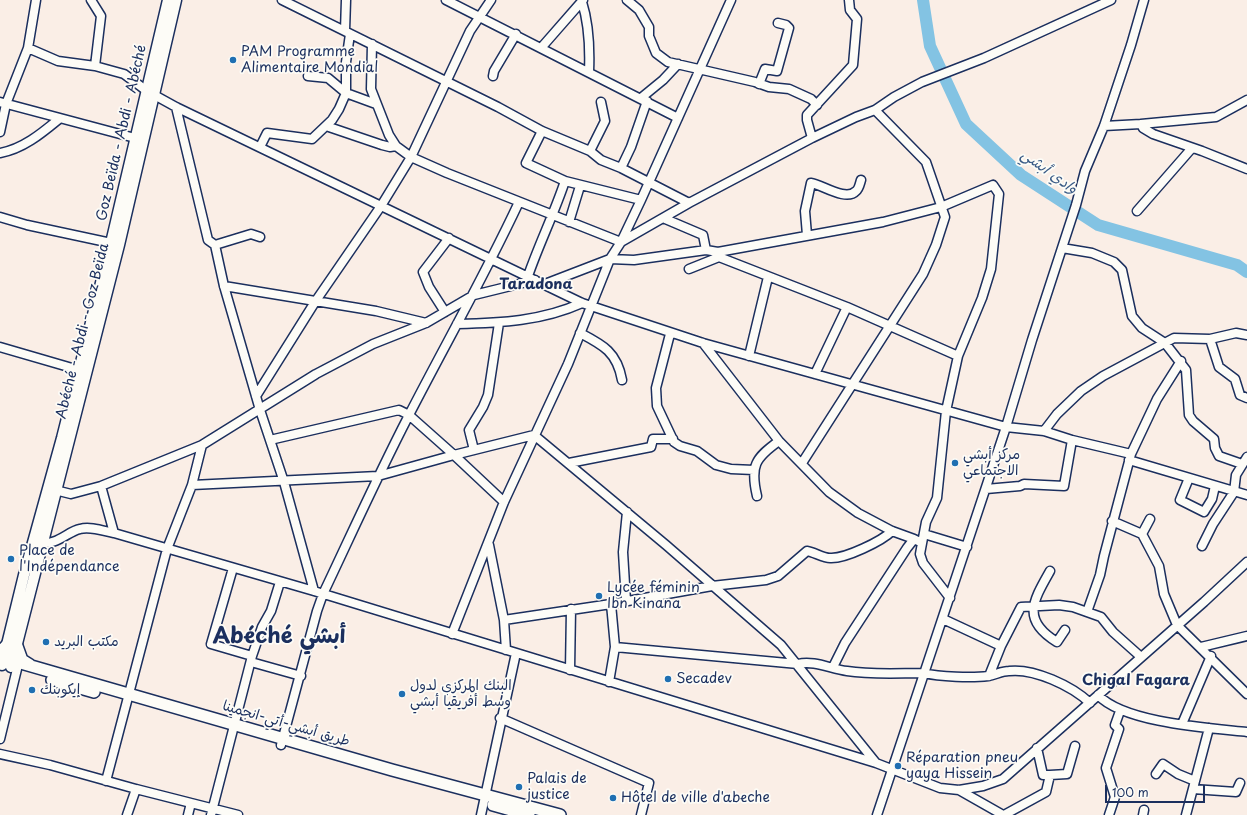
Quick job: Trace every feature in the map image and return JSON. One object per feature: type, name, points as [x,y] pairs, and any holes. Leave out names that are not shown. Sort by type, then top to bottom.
[{"type":"highway","points":[[6,662],[12,645]]},
{"type":"highway","points":[[12,645],[22,660],[32,667]]},
{"type":"highway","points":[[6,662],[391,774],[485,799],[560,815]]},
{"type":"highway","points":[[6,662],[32,667],[128,697]]},
{"type":"highway","points":[[485,799],[529,815]]},
{"type":"main road","name":"Goz Beïda - Abdi - Abéché","points":[[12,645],[24,574],[39,542],[79,388],[79,370],[111,243],[135,138],[150,92],[168,0]]},
{"type":"main road","name":"Abéché - Abdi - Goz Beïda","points":[[79,388],[119,245],[150,92],[176,0]]},
{"type":"main road","points":[[12,645],[39,542]]},
{"type":"street","points":[[0,132],[3,103],[28,48],[36,0]]},
{"type":"street","points":[[91,0],[101,16],[95,66]]},
{"type":"street","points":[[282,0],[302,8],[542,131],[590,151],[602,160],[621,168],[689,203]]},
{"type":"street","points":[[302,8],[304,0]]},
{"type":"street","points":[[260,147],[267,133],[312,140],[326,126],[339,109],[346,93],[348,32],[346,0]]},
{"type":"street","points":[[446,0],[481,16],[541,48],[644,99],[678,118]]},
{"type":"street","points":[[256,396],[315,302],[381,206],[411,157],[470,31],[491,0]]},
{"type":"street","points":[[626,0],[639,10],[649,27],[649,36],[656,53],[668,62],[701,68],[774,88],[789,89],[810,99],[817,105]]},
{"type":"street","points":[[452,634],[489,545],[504,502],[568,364],[610,259],[621,242],[649,183],[731,0]]},
{"type":"street","points":[[812,138],[806,118],[853,65],[857,19],[850,10],[849,0]]},
{"type":"street","points":[[621,242],[689,203],[812,138],[856,117],[876,110],[894,97],[922,82],[984,58],[1111,0]]},
{"type":"street","points":[[877,815],[968,547],[1085,171],[1104,126],[1131,45],[1144,0]]},
{"type":"street","points":[[541,48],[582,1]]},
{"type":"street","points":[[582,1],[587,28],[589,72]]},
{"type":"street","points":[[759,84],[765,69],[777,72],[789,28],[786,25],[778,23]]},
{"type":"street","points":[[493,76],[494,71],[516,34]]},
{"type":"street","points":[[372,44],[370,82],[376,104],[389,135],[396,146],[411,157],[621,242]]},
{"type":"street","points":[[28,48],[58,61],[95,66],[124,74],[150,92],[176,107],[582,303],[670,334],[1006,427],[1044,431],[1130,457],[1189,478],[1247,495]]},
{"type":"street","points":[[621,168],[631,147],[644,99],[678,64]]},
{"type":"street","points":[[308,76],[328,78],[346,93],[376,104]]},
{"type":"street","points":[[1104,126],[1141,124],[1216,116],[1247,100]]},
{"type":"street","points":[[590,151],[605,121],[601,102]]},
{"type":"street","points":[[3,103],[135,138]]},
{"type":"street","points":[[176,107],[208,240],[215,245],[224,286],[260,410],[284,482],[314,591]]},
{"type":"street","points":[[802,463],[923,274],[936,245],[945,217],[926,162],[876,110]]},
{"type":"street","points":[[0,153],[13,151],[43,132],[59,119]]},
{"type":"street","points":[[1141,124],[1143,128],[1153,134],[1247,169]]},
{"type":"street","points":[[326,126],[382,145],[390,147],[396,146]]},
{"type":"street","points":[[542,131],[526,163],[565,181],[580,186],[641,200]]},
{"type":"street","points":[[1138,211],[1192,148]]},
{"type":"street","points":[[807,235],[805,211],[811,183],[832,192],[852,193],[857,190],[861,180]]},
{"type":"street","points":[[531,278],[537,249],[554,215],[565,181]]},
{"type":"street","points":[[689,269],[719,255],[807,235],[883,222],[941,207],[993,185],[999,194],[991,269],[982,298],[958,356],[946,411],[937,498],[920,538],[856,626],[833,667]]},
{"type":"street","points":[[569,222],[580,186]]},
{"type":"street","points":[[282,742],[301,676],[317,611],[323,594],[378,476],[457,324],[474,295],[519,202]]},
{"type":"street","points":[[0,217],[27,225],[111,243]]},
{"type":"street","points":[[663,218],[703,235],[706,250]]},
{"type":"street","points":[[215,245],[251,234],[260,237]]},
{"type":"street","points":[[445,312],[429,287],[422,272],[450,238]]},
{"type":"street","points":[[1062,248],[1092,253],[1114,262],[1122,270],[1132,316],[1142,328],[1165,343],[1181,361],[1186,370],[1189,414],[1193,421],[1214,439],[1215,448],[1219,456],[1245,460],[1236,475],[1234,492],[1213,524],[1202,546]]},
{"type":"street","points":[[545,284],[610,259],[634,260],[706,250],[768,277],[890,325],[958,356]]},
{"type":"street","points":[[749,356],[768,277]]},
{"type":"street","points":[[52,489],[71,494],[101,486],[202,445],[316,374],[372,344],[426,323],[474,295],[531,278]]},
{"type":"street","points":[[224,286],[376,311],[426,323]]},
{"type":"street","points":[[457,324],[499,323],[532,319],[562,312],[582,303]]},
{"type":"street","points":[[815,374],[847,307]]},
{"type":"street","points":[[474,450],[469,430],[483,407],[488,395],[499,323]]},
{"type":"street","points":[[580,333],[603,345],[615,358],[619,366],[622,380]]},
{"type":"street","points":[[1044,431],[1057,414],[1081,391],[1103,376],[1174,338],[1210,339],[1236,333],[1247,335]]},
{"type":"street","points":[[670,334],[656,388],[655,398],[673,439],[680,446],[697,451],[716,465],[731,469],[754,470]]},
{"type":"street","points":[[1210,339],[1219,367],[1235,379],[1240,395],[1247,398]]},
{"type":"street","points":[[703,343],[779,441],[829,492],[845,504],[892,531],[968,547]]},
{"type":"street","points":[[0,347],[79,370]]},
{"type":"street","points":[[1087,612],[1100,575],[1112,522],[1130,457],[1157,400],[1181,361]]},
{"type":"street","points":[[270,440],[399,410],[409,415],[504,502]]},
{"type":"street","points":[[192,485],[284,482],[378,476],[534,435]]},
{"type":"street","points":[[534,435],[627,512],[782,645],[876,763]]},
{"type":"street","points":[[569,463],[651,447],[653,440],[673,439]]},
{"type":"street","points":[[986,489],[1020,486],[1024,484],[1064,486],[1072,440]]},
{"type":"street","points":[[757,496],[754,482],[754,470],[761,454],[779,441]]},
{"type":"street","points":[[106,781],[167,549],[192,485],[202,445]]},
{"type":"street","points":[[1189,478],[1180,500],[1204,512],[1212,499],[1215,486]]},
{"type":"street","points":[[101,486],[114,533]]},
{"type":"street","points":[[626,601],[623,552],[627,512]]},
{"type":"street","points":[[1142,534],[1150,519]]},
{"type":"street","points":[[1112,522],[1142,534],[1159,566],[1164,594],[1177,625],[1211,656],[1247,694]]},
{"type":"street","points":[[39,542],[61,539],[82,528],[114,533],[314,591],[876,763],[892,771],[940,788],[959,790],[983,786],[1003,779],[1247,562]]},
{"type":"street","points":[[504,620],[611,604],[712,586],[766,580],[778,576],[807,551],[828,558],[839,558],[886,537],[892,531]]},
{"type":"street","points":[[920,538],[920,554],[923,563],[950,598]]},
{"type":"street","points":[[489,545],[504,620],[506,650]]},
{"type":"street","points":[[233,568],[211,644],[301,676]]},
{"type":"street","points":[[1050,571],[1037,593],[1033,606],[1036,626],[1044,634],[1057,642],[1065,630]]},
{"type":"street","points":[[212,812],[251,659],[262,627],[271,611],[280,582]]},
{"type":"street","points":[[609,682],[615,647],[611,604]]},
{"type":"street","points":[[989,676],[1001,646],[1021,607],[1073,607],[1101,617],[1113,632],[1141,657]]},
{"type":"street","points":[[570,670],[571,609]]},
{"type":"street","points":[[943,619],[1001,646]]},
{"type":"street","points":[[1201,647],[1247,636]]},
{"type":"street","points":[[615,647],[798,664],[804,663],[833,667],[846,671],[924,673],[935,676],[989,676],[1010,670],[1028,673],[1060,683],[1081,695],[1090,703]]},
{"type":"street","points":[[481,815],[500,718],[516,653]]},
{"type":"street","points":[[1182,724],[1211,656]]},
{"type":"street","points":[[0,739],[6,662]]},
{"type":"street","points":[[1098,695],[1104,702],[1120,711],[1151,720],[1247,732]]},
{"type":"street","points":[[1108,815],[1115,797],[1106,768],[1119,729],[1115,725],[1120,711]]},
{"type":"street","points":[[500,718],[649,783],[641,815]]},
{"type":"street","points":[[1186,815],[1209,728]]},
{"type":"street","points":[[1037,748],[1043,775],[1050,775],[1067,774],[1075,746]]},
{"type":"street","points":[[0,754],[50,765],[136,790],[191,803],[212,812],[238,815]]},
{"type":"street","points":[[1156,774],[1163,764],[1194,785],[1236,792],[1240,783]]},
{"type":"street","points":[[959,790],[1004,815],[1046,792],[1050,775]]},
{"type":"street","points":[[127,815],[136,790]]},
{"type":"street","points":[[188,815],[191,803]]},
{"type":"waterway","name":"وادي أبشي","points":[[923,0],[930,46],[966,124],[1021,175],[1098,225],[1237,265],[1247,272]]},
{"type":"place","name":"PAM Programme Alimentaire Mondial","points":[[233,60]]},
{"type":"place","name":"مركز أبشي الاجتماعي","points":[[955,463]]},
{"type":"place","name":"Place de l'Indépendance","points":[[11,559]]},
{"type":"place","name":"Lycée féminin Ibn Kinana","points":[[599,596]]},
{"type":"place","name":"مكتب البريد","points":[[46,642]]},
{"type":"place","name":"Secadev","points":[[668,679]]},
{"type":"place","name":"إيكوبنك","points":[[32,690]]},
{"type":"place","name":"البنك المركزي لدول وسط أفريقيا أبشي","points":[[402,694]]},
{"type":"place","name":"Réparation pneu yaya Hissein","points":[[898,766]]},
{"type":"place","name":"Palais de justice","points":[[519,787]]},
{"type":"place","name":"Hôtel de ville d'abeche","points":[[613,798]]},
{"type":"district","name":"Taradona","points":[[536,285]]},
{"type":"district","name":"Abéché أبشي","points":[[279,637]]},
{"type":"district","name":"Chigal Fagara","points":[[1136,681]]}]
